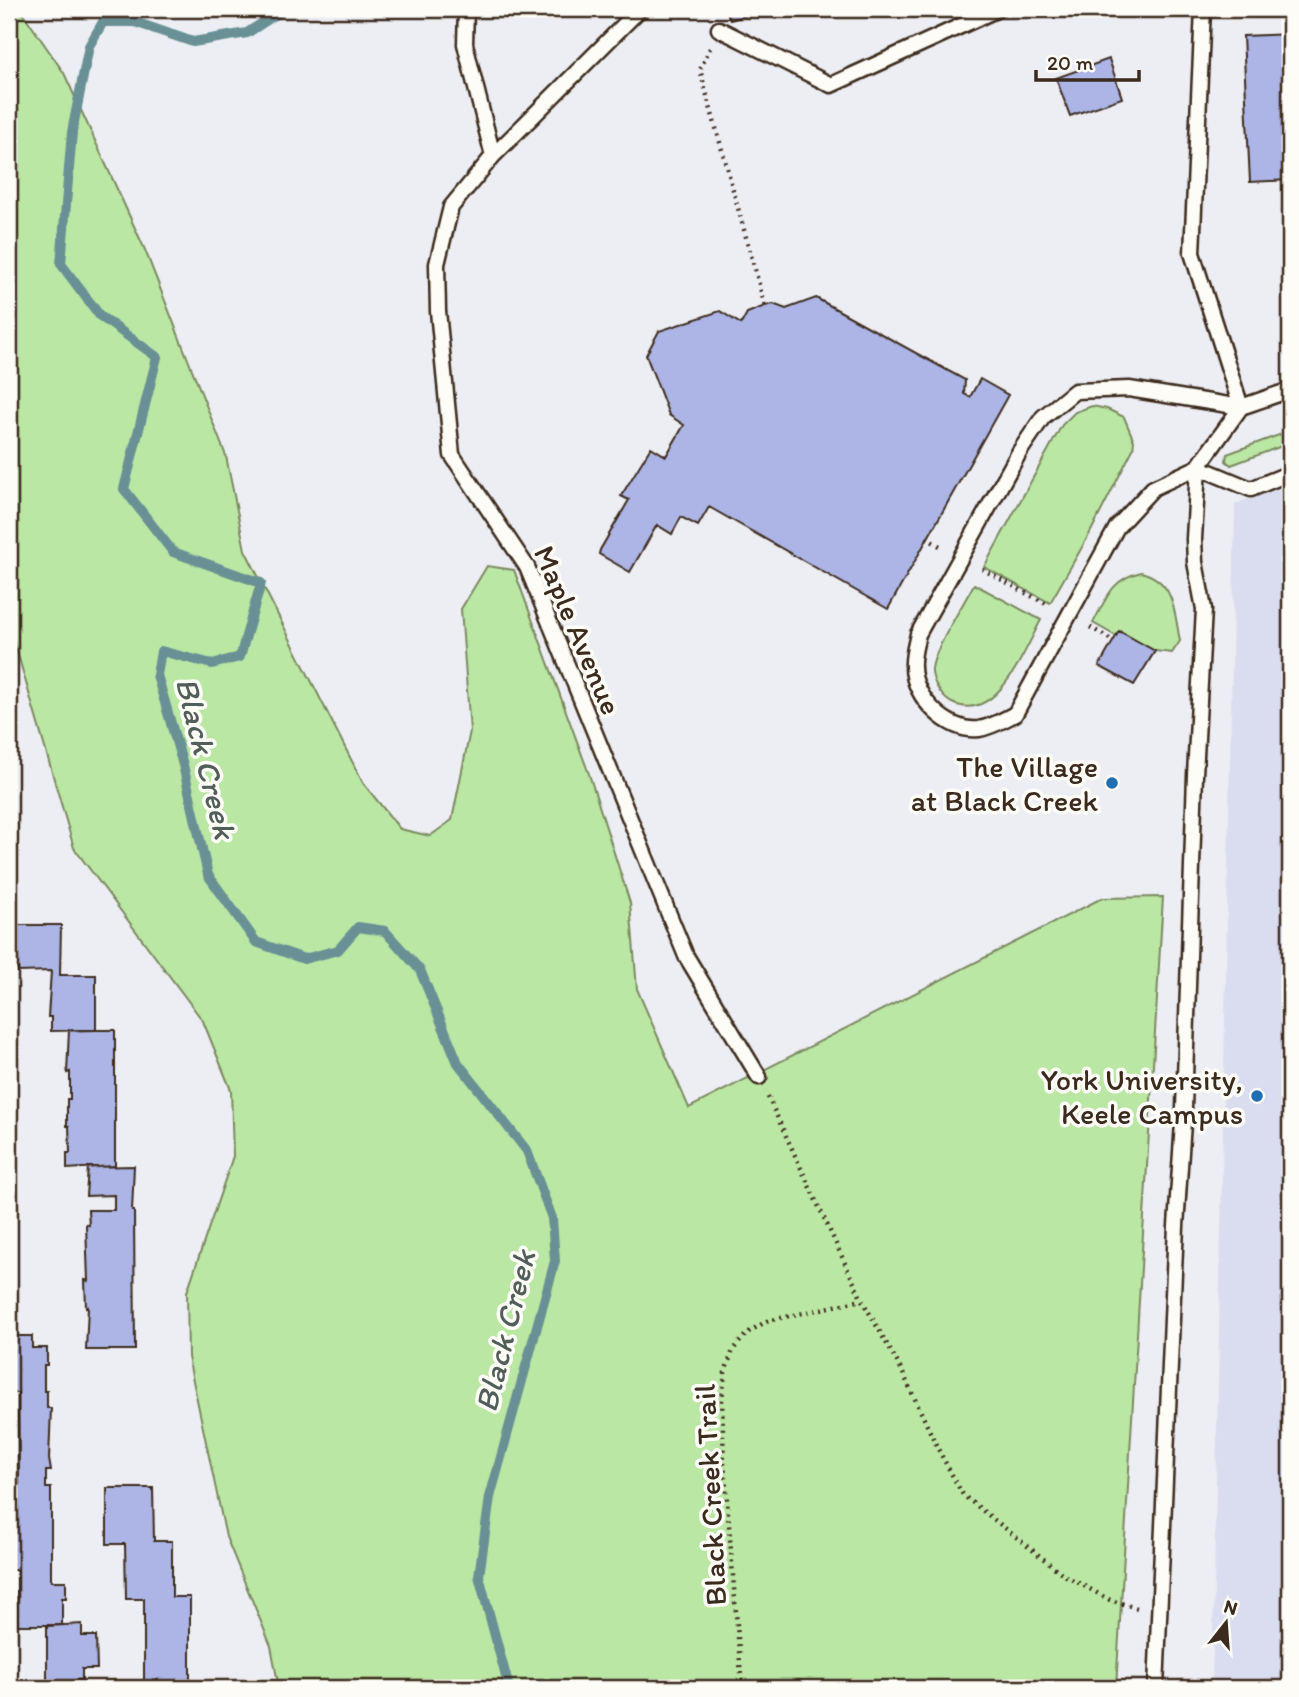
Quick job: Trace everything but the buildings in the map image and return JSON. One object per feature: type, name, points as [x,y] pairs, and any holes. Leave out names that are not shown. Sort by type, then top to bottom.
[{"type":"lane","points":[[466,9],[465,44],[493,156]]},
{"type":"lane","name":"Maple Avenue","points":[[640,9],[493,156],[451,207],[437,264],[438,311],[452,455],[527,567],[686,956],[759,1077]]},
{"type":"lane","points":[[719,29],[831,85],[998,9]]},
{"type":"lane","points":[[1203,9],[1192,253],[1241,407]]},
{"type":"lane","points":[[1241,407],[1198,467],[1153,488],[1117,527],[1015,714],[997,724],[977,729],[953,726],[930,706],[917,687],[912,667],[918,634],[1020,451],[1043,417],[1076,391],[1129,388],[1241,407],[1290,390]]},
{"type":"lane","points":[[1198,467],[1251,489],[1290,473]]},
{"type":"lane","points":[[1156,1688],[1175,1239],[1184,1108],[1195,775],[1204,609],[1195,562],[1194,539],[1198,467]]},
{"type":"path","points":[[719,29],[700,70],[765,306]]},
{"type":"path","points":[[926,538],[1114,641]]},
{"type":"path","points":[[759,1077],[862,1300],[901,1369],[938,1449],[963,1495],[1064,1575],[1110,1600],[1158,1615]]},
{"type":"path","name":"Black Creek Trail","points":[[742,1688],[724,1463],[724,1372],[733,1350],[747,1332],[767,1321],[862,1300]]},
{"type":"shaded area","name":"York University, Keele Campus","points":[[1290,483],[1290,1688],[1212,1688],[1235,504]]},
{"type":"green space","points":[[9,9],[20,9],[64,73],[145,250],[226,456],[245,550],[363,783],[400,829],[430,836],[452,820],[470,731],[461,609],[487,566],[514,570],[589,774],[630,903],[637,989],[689,1108],[1102,898],[1163,897],[1116,1688],[279,1688],[271,1646],[226,1537],[188,1357],[187,1292],[233,1156],[231,1090],[203,1021],[74,848],[9,624]]},
{"type":"green space","points":[[1092,406],[1124,417],[1134,441],[1133,449],[1050,603],[984,567],[1062,425],[1075,412]]},
{"type":"green space","points":[[1290,431],[1290,443],[1231,465],[1226,461],[1227,454]]},
{"type":"green space","points":[[1141,572],[1161,582],[1171,599],[1180,641],[1172,653],[1155,651],[1120,631],[1116,636],[1093,623],[1116,585]]},
{"type":"green space","points":[[974,584],[1041,620],[1007,681],[982,703],[968,707],[952,703],[945,698],[936,685],[932,672],[942,641]]},
{"type":"waterway","name":"Black Creek","points":[[284,9],[247,33],[193,42],[135,22],[103,22],[89,46],[72,132],[61,264],[100,316],[157,357],[124,489],[173,552],[261,583],[240,657],[212,664],[161,651],[157,675],[183,765],[208,875],[256,942],[304,959],[338,950],[358,927],[385,931],[420,970],[458,1063],[527,1151],[552,1218],[555,1261],[490,1497],[479,1576],[509,1688]]},
{"type":"place","name":"The Village at Black Creek","points":[[1112,783]]},
{"type":"place","name":"York University, Keele Campus","points":[[1257,1096]]}]
